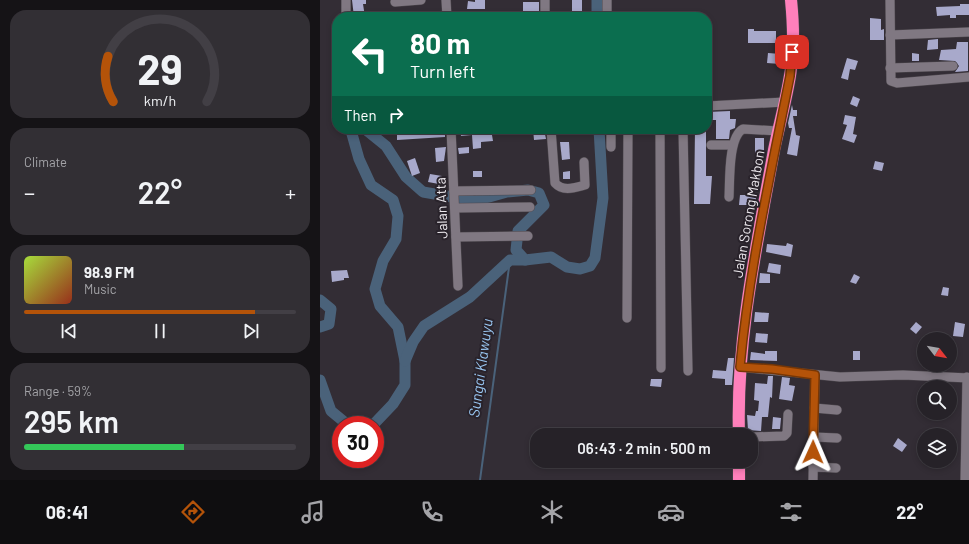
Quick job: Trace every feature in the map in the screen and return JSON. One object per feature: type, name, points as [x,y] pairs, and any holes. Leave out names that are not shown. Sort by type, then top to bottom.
[{"type":"highway","name":"Jalan Sorong Makbon","points":[[739,428],[740,367],[743,335],[755,259],[792,61],[793,33],[791,0]]},
{"type":"highway","points":[[739,468],[740,480]]},
{"type":"street","points":[[346,0],[346,12]]},
{"type":"street","points":[[395,2],[421,0]]},
{"type":"street","points":[[446,0],[447,12]]},
{"type":"street","points":[[545,0],[545,12]]},
{"type":"street","points":[[607,0],[608,12]]},
{"type":"street","points":[[890,0],[890,80],[893,83],[969,77]]},
{"type":"street","points":[[890,35],[969,32]]},
{"type":"street","points":[[890,68],[953,66]]},
{"type":"street","points":[[712,106],[784,102]]},
{"type":"street","points":[[729,198],[733,145],[737,134],[743,129],[778,132]]},
{"type":"street","name":"Jalan Atta","points":[[451,134],[458,286]]},
{"type":"street","points":[[551,134],[555,183],[559,188],[584,185],[584,162]]},
{"type":"street","points":[[611,134],[611,147]]},
{"type":"street","points":[[627,318],[628,134]]},
{"type":"street","points":[[660,134],[661,368]]},
{"type":"street","points":[[683,134],[688,371]]},
{"type":"street","points":[[711,145],[733,145]]},
{"type":"street","points":[[454,191],[531,190]]},
{"type":"street","points":[[455,208],[530,207]]},
{"type":"street","points":[[456,237],[528,236]]},
{"type":"street","points":[[740,367],[840,377],[903,375],[968,377],[966,480]]},
{"type":"street","points":[[813,480],[815,375]]},
{"type":"street","points":[[814,408],[837,410]]},
{"type":"street","points":[[758,437],[784,436],[787,433],[788,414]]},
{"type":"street","points":[[814,437],[837,438]]},
{"type":"street","points":[[813,467],[836,468]]},
{"type":"building","points":[[352,0],[366,0],[366,4],[363,4],[364,12],[353,12]]},
{"type":"building","points":[[475,0],[485,0],[485,9],[467,9],[468,1],[475,2]]},
{"type":"building","points":[[572,0],[582,0],[582,12],[572,12]]},
{"type":"building","points":[[523,2],[539,2],[539,11],[523,12]]},
{"type":"building","points":[[960,4],[969,4],[969,15],[956,15],[956,18],[950,18],[950,15],[937,16],[936,7],[960,6]]},
{"type":"building","points":[[870,18],[881,19],[881,30],[884,29],[884,40],[870,40]]},
{"type":"building","points":[[748,29],[754,29],[754,31],[776,31],[776,43],[748,43]]},
{"type":"building","points":[[938,39],[938,49],[927,50],[928,40]]},
{"type":"building","points":[[957,42],[968,42],[968,71],[955,72],[959,66],[955,61],[939,60],[941,50],[956,49]]},
{"type":"building","points":[[768,53],[781,54],[780,64],[767,63]]},
{"type":"building","points":[[912,53],[919,54],[919,61],[912,61]]},
{"type":"building","points":[[847,58],[858,61],[855,70],[850,69],[848,80],[841,78]]},
{"type":"building","points":[[853,96],[860,99],[857,107],[850,104]]},
{"type":"building","points":[[792,105],[793,110],[797,110],[797,116],[793,116],[796,135],[800,136],[797,156],[787,154],[792,128],[789,128],[788,123]]},
{"type":"building","points":[[730,111],[730,119],[736,119],[735,128],[730,130],[729,139],[716,139],[716,120],[712,120],[712,112]]},
{"type":"building","points":[[845,115],[856,117],[853,134],[857,135],[854,143],[842,139],[847,125],[843,124]]},
{"type":"building","points":[[397,134],[445,134],[445,137],[397,140]]},
{"type":"building","points":[[461,134],[492,134],[493,141],[481,142],[481,148],[473,149],[472,135],[461,136]]},
{"type":"building","points":[[533,134],[545,134],[546,139],[534,140]]},
{"type":"building","points":[[695,134],[706,134],[706,176],[712,176],[710,204],[694,204]]},
{"type":"building","points":[[755,138],[764,138],[764,157],[755,157]]},
{"type":"building","points":[[560,142],[569,142],[570,159],[562,160]]},
{"type":"building","points":[[446,147],[444,161],[436,162],[435,148]]},
{"type":"building","points":[[469,147],[469,153],[459,154],[458,148]]},
{"type":"building","points":[[415,158],[420,173],[412,176],[407,161]]},
{"type":"building","points":[[875,161],[884,163],[882,171],[873,169]]},
{"type":"building","points":[[473,171],[482,171],[482,177],[473,177]]},
{"type":"building","points":[[570,171],[570,179],[563,179],[563,172]]},
{"type":"building","points":[[430,174],[442,176],[439,184],[428,182]]},
{"type":"building","points":[[740,195],[756,195],[756,205],[739,205]]},
{"type":"building","points":[[787,243],[793,245],[791,257],[766,252],[767,244],[786,246]]},
{"type":"building","points":[[742,248],[746,248],[748,252],[746,256],[742,256],[740,254],[740,250]]},
{"type":"building","points":[[769,263],[781,265],[780,274],[767,272]]},
{"type":"building","points":[[347,270],[349,278],[332,282],[331,271]]},
{"type":"building","points":[[760,273],[770,274],[770,283],[759,283]]},
{"type":"building","points":[[854,274],[860,277],[856,284],[850,282]]},
{"type":"building","points":[[943,287],[949,288],[948,296],[941,295]]},
{"type":"building","points":[[755,312],[769,313],[768,322],[754,322]]},
{"type":"building","points":[[916,322],[922,327],[916,334],[910,329]]},
{"type":"building","points":[[955,322],[965,324],[963,337],[957,336],[957,332],[954,332]]},
{"type":"building","points":[[756,333],[768,334],[767,343],[755,342]]},
{"type":"building","points":[[765,351],[777,351],[777,361],[750,360],[751,352],[765,354]]},
{"type":"building","points":[[853,351],[860,351],[860,360],[853,360]]},
{"type":"building","points":[[728,358],[734,358],[732,385],[725,385],[725,379],[712,378],[713,370],[726,371]]},
{"type":"building","points":[[768,376],[773,376],[772,398],[770,397],[768,417],[762,417],[761,431],[758,431],[758,428],[748,428],[747,415],[755,416],[756,411],[758,411],[759,401],[754,400],[755,383],[767,384]]},
{"type":"building","points":[[782,377],[790,378],[789,385],[795,386],[792,401],[779,399]]},
{"type":"building","points":[[651,379],[662,379],[661,387],[650,386]]},
{"type":"building","points":[[773,417],[781,418],[780,429],[772,429]]},
{"type":"building","points":[[898,438],[907,445],[902,452],[893,446]]},
{"type":"waterway","name":"Sungai Klawuyu","points":[[597,0],[597,12]]},
{"type":"waterway","name":"Sungai Klawuyu","points":[[352,134],[359,159],[371,185],[393,200],[398,216],[396,239],[383,261],[375,289],[380,306],[398,327],[405,361],[405,385],[393,404],[382,416]]},
{"type":"waterway","name":"Sungai Klawuyu","points":[[371,134],[386,146],[406,177],[423,192],[475,201],[507,192],[528,190],[539,193],[544,205],[518,231],[516,250],[525,260],[551,257],[567,267],[580,269],[590,266],[595,258],[603,198],[599,134]]},
{"type":"waterway","name":"Sungai Klawuyu","points":[[480,480],[510,260]]},
{"type":"waterway","name":"Sungai Klawuyu","points":[[405,361],[413,342],[424,326],[470,297],[510,260],[525,260]]},
{"type":"waterway","name":"Sungai Klawuyu","points":[[320,300],[331,309],[329,324],[320,327]]},
{"type":"waterway","name":"Sungai Klawuyu","points":[[320,380],[331,411],[337,416]]},
{"type":"route","points":[[792,52],[790,76],[774,149],[755,259],[743,335],[740,367],[772,369],[815,375],[813,452]]}]
